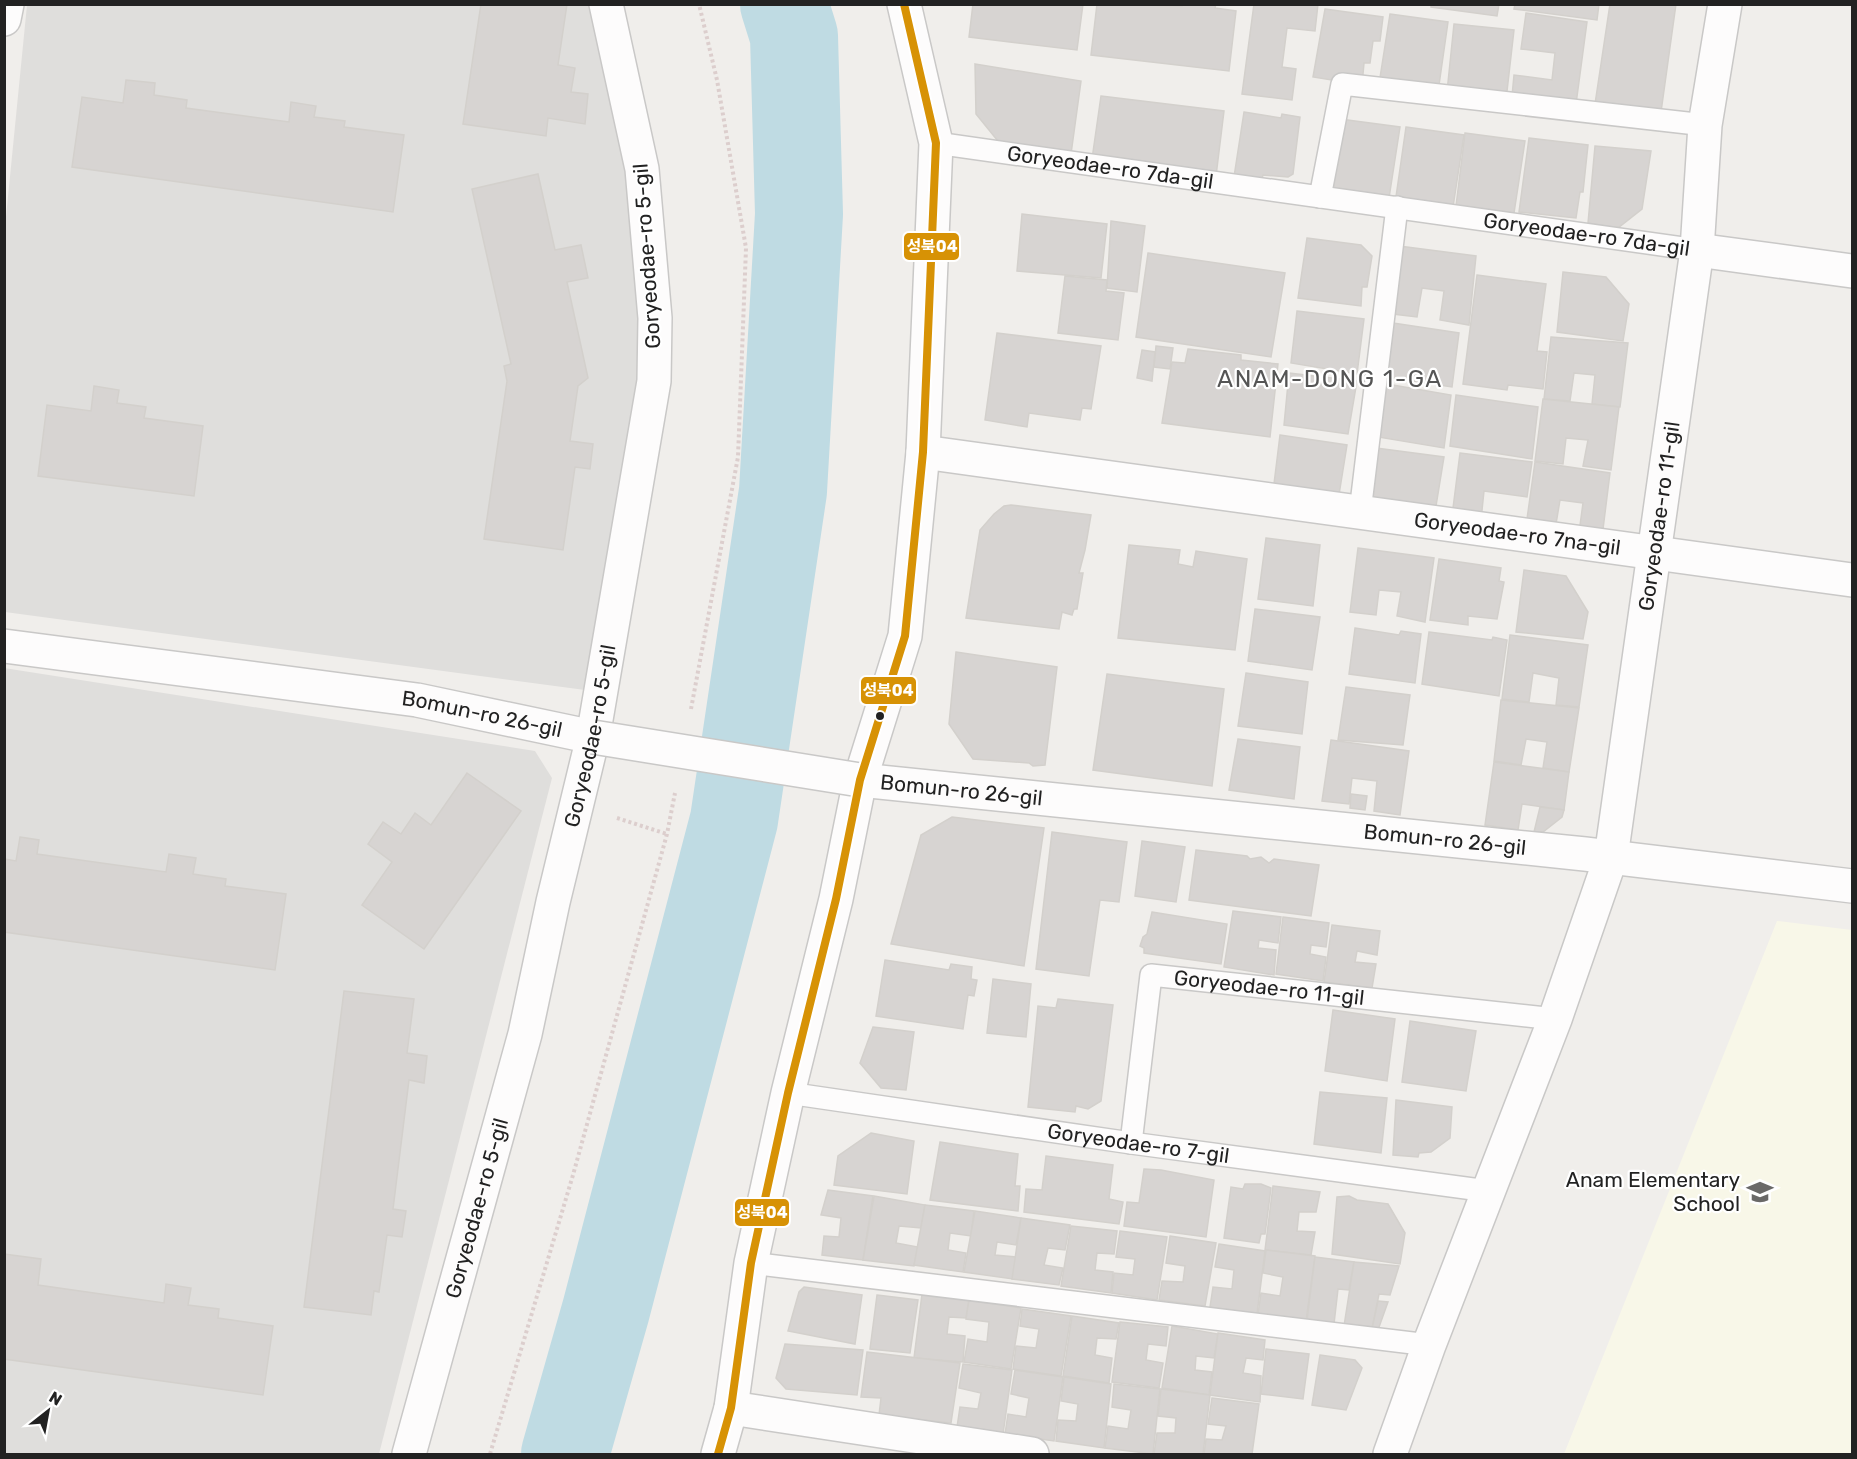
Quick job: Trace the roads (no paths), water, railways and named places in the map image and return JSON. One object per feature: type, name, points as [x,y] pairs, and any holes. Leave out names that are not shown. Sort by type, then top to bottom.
[{"type":"street","points":[[4,19],[7,4]]},
{"type":"street","name":"Goryeodae-ro 5-gil","points":[[409,1455],[525,1034],[553,902],[593,737],[654,381],[655,318],[642,169],[606,4]]},
{"type":"street","points":[[718,1455],[731,1408],[751,1263],[788,1093],[836,899],[860,780],[905,636],[923,452],[936,142],[904,4]]},
{"type":"street","name":"Goryeodae-ro 11-gil","points":[[1390,1455],[1429,1345],[1555,1019],[1611,857],[1697,250],[1705,125],[1725,4]]},
{"type":"street","name":"Goryeodae-ro 7da-gil","points":[[1697,250],[1852,271]]},
{"type":"street","name":"Goryeodae-ro 7na-gil","points":[[923,452],[1852,580]]},
{"type":"street","name":"Bomun-ro 26-gil","points":[[4,646],[417,700],[593,737],[860,780],[1611,857],[1852,886]]},
{"type":"street","points":[[731,1408],[1032,1455]]},
{"type":"lane","points":[[1320,197],[1342,84],[1705,125]]},
{"type":"lane","name":"Goryeodae-ro 7da-gil","points":[[936,142],[1697,250]]},
{"type":"lane","points":[[1360,512],[1397,207]]},
{"type":"lane","name":"Goryeodae-ro 11-gil","points":[[1131,1143],[1151,975],[1555,1019]]},
{"type":"lane","name":"Goryeodae-ro 7-gil","points":[[788,1093],[1131,1143],[1488,1191]]},
{"type":"lane","points":[[751,1263],[1429,1345]]},
{"type":"waterway","points":[[565,1454],[606,1310],[734,820],[783,491],[799,214],[794,36],[784,4]]},
{"type":"place","name":"Anam Elementary School","points":[[1760,1192]]},
{"type":"district","name":"ANAM-DONG 1-GA","points":[[1330,379]]}]
